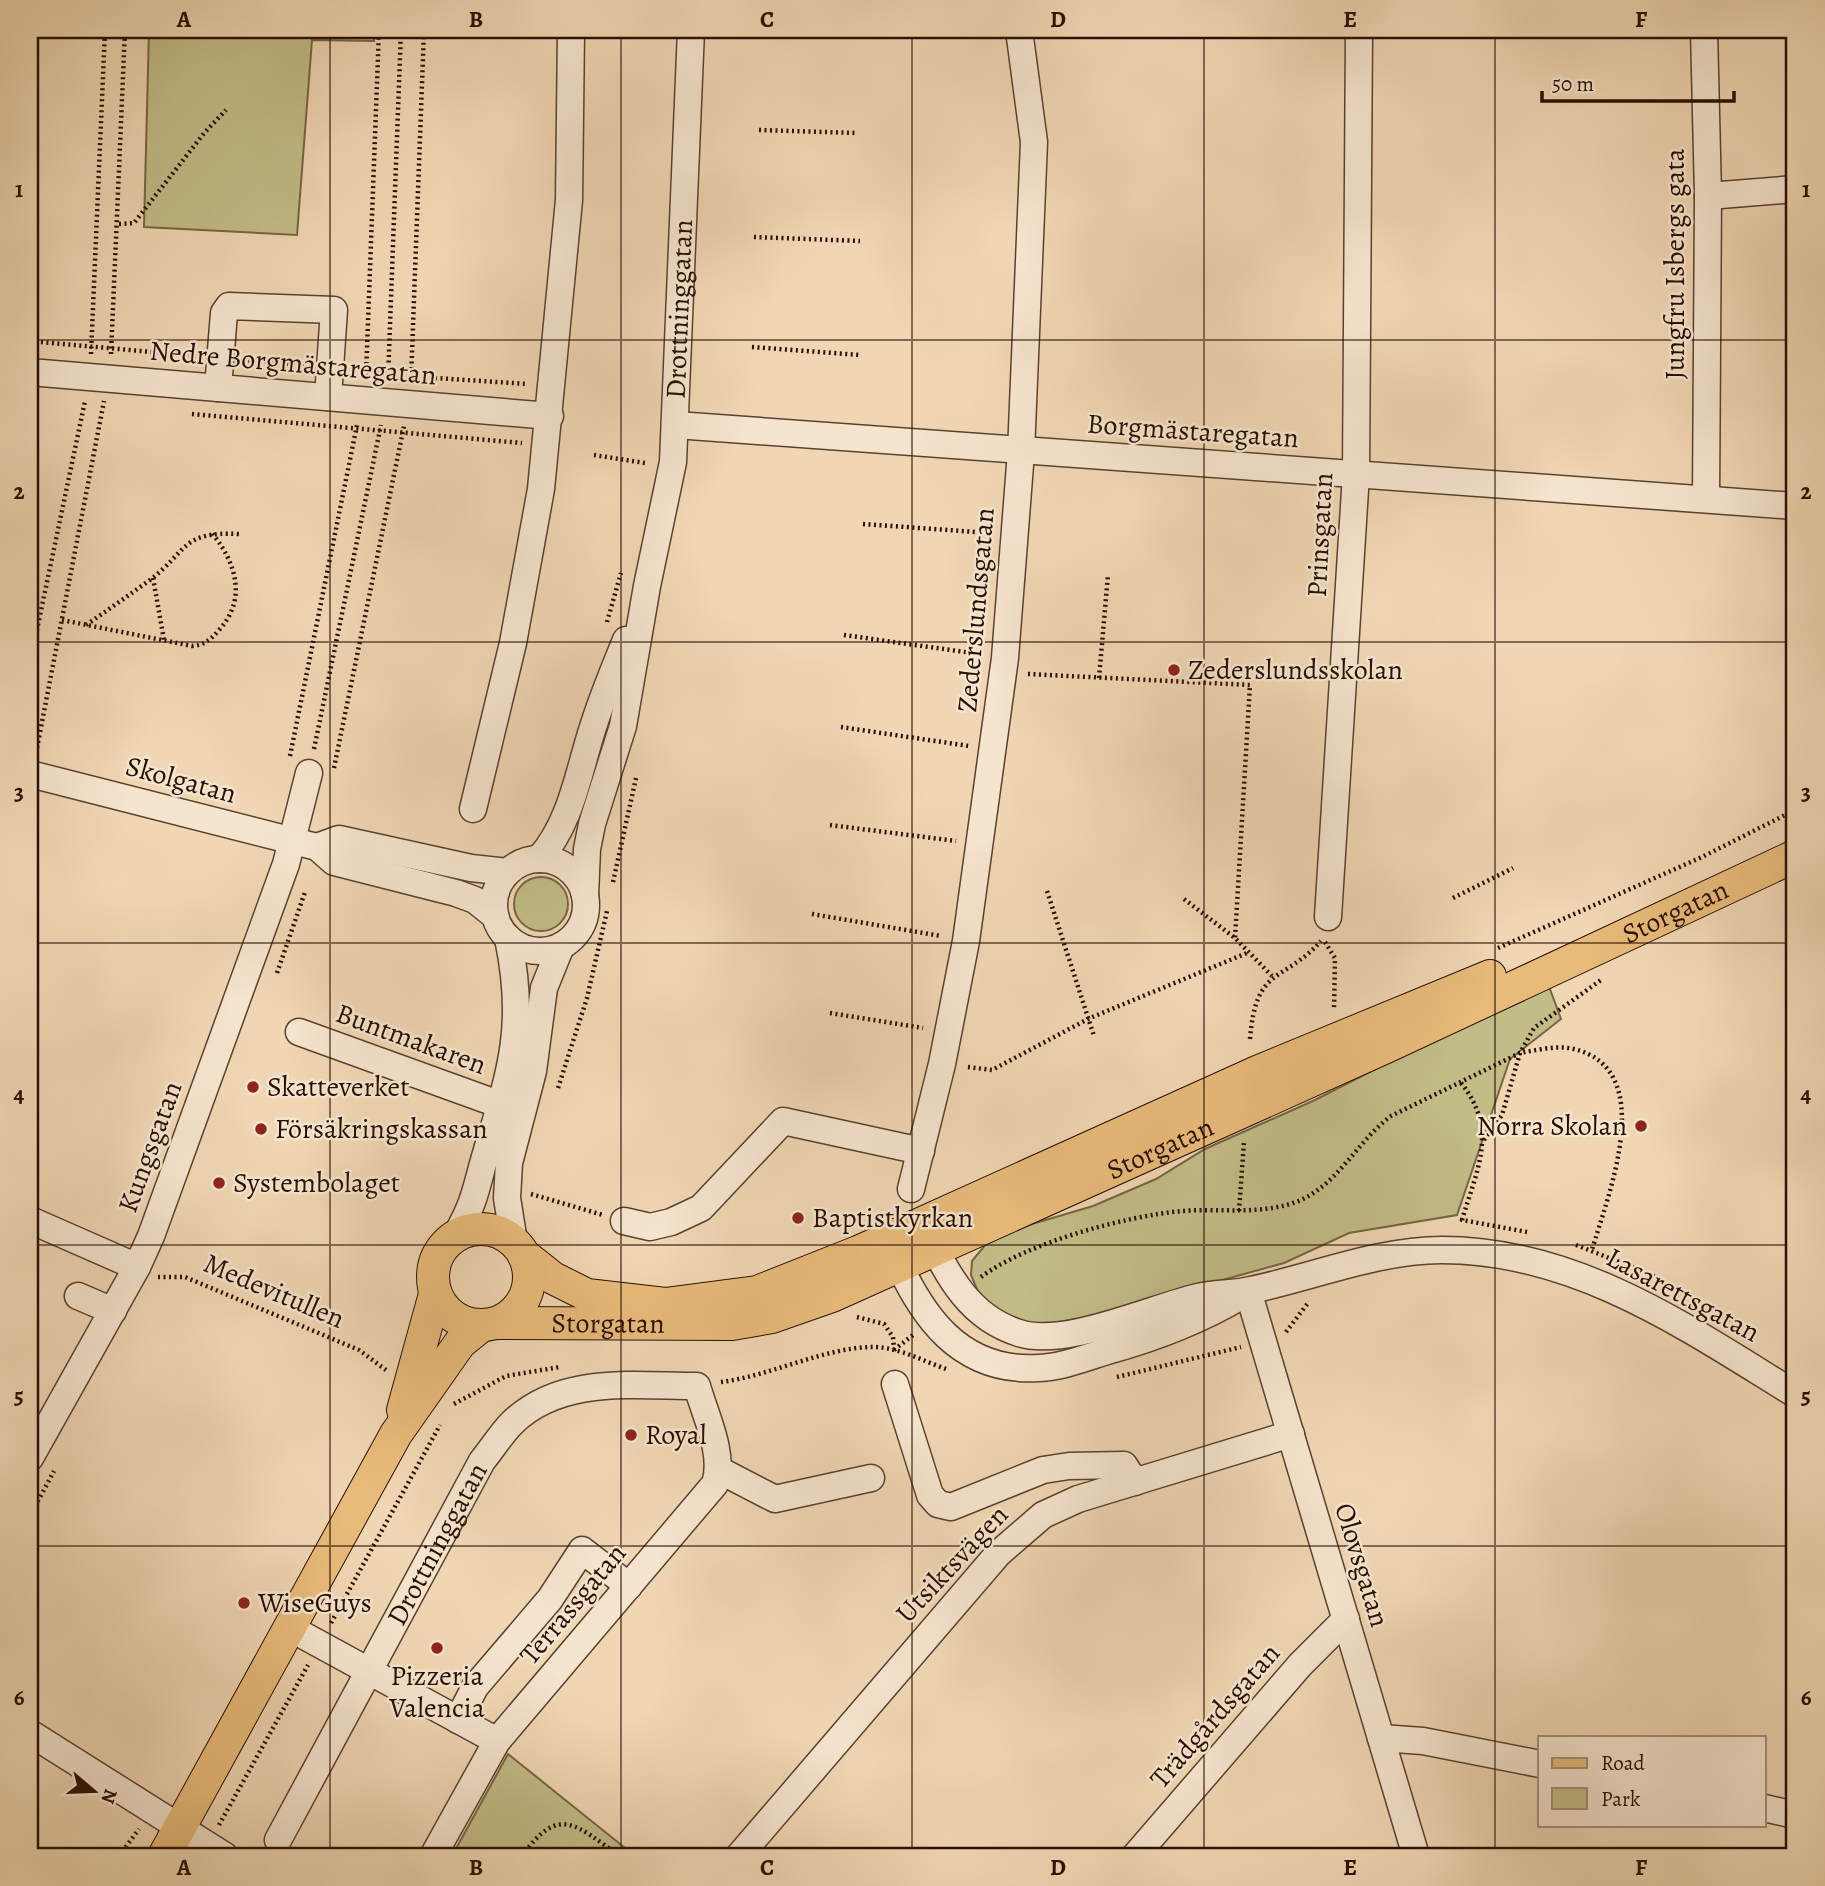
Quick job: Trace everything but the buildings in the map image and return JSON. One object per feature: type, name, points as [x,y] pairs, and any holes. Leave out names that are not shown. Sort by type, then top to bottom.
[{"type":"main road","name":"Storgatan","points":[[929,1237],[1257,1073],[1539,954],[1795,834]]},
{"type":"main road","name":"Storgatan","points":[[489,1324],[583,1321],[691,1326],[732,1324],[772,1317],[929,1237],[1386,1047],[1795,856]]},
{"type":"main road","points":[[164,1856],[396,1434],[460,1343],[520,1307],[526,1294],[528,1268],[519,1249],[486,1229],[471,1230],[456,1236],[438,1255],[432,1280],[440,1304],[458,1320],[489,1324]]},
{"type":"main road","name":"Storgatan","points":[[519,1249],[553,1278],[587,1295],[665,1304],[757,1292],[894,1253]]},
{"type":"main road","points":[[396,1434],[435,1294]]},
{"type":"street","points":[[473,809],[513,643],[539,508],[547,444],[569,200],[570,30]]},
{"type":"street","name":"Drottninggatan","points":[[597,902],[587,849],[623,726],[647,586],[664,514],[676,425],[691,30]]},
{"type":"street","name":"Zederslundsgatan","points":[[911,1189],[942,1064],[966,941],[1004,666],[1021,452],[1034,142],[1019,30]]},
{"type":"street","name":"Prinsgatan","points":[[1328,917],[1356,474],[1359,30]]},
{"type":"street","name":"Jungfru Isbergs gata","points":[[1704,30],[1708,196],[1706,499]]},
{"type":"street","points":[[1708,196],[1795,189]]},
{"type":"street","points":[[218,388],[224,313],[229,306],[334,310],[328,397]]},
{"type":"street","name":"Nedre Borgmästaregatan","points":[[30,372],[550,416]]},
{"type":"street","name":"Borgmästaregatan","points":[[676,425],[1795,506]]},
{"type":"street","name":"Drottninggatan","points":[[539,859],[553,843],[566,816],[595,719],[647,586]]},
{"type":"street","name":"Kungsgatan","points":[[30,1458],[113,1311],[148,1272],[305,844],[309,774]]},
{"type":"street","name":"Skolgatan","points":[[34,775],[305,844],[334,862],[456,893],[475,900],[502,927]]},
{"type":"street","name":"Skolgatan","points":[[305,844],[339,839],[471,868],[508,872]]},
{"type":"street","points":[[456,1236],[478,1191],[512,1058],[518,1005],[502,927],[496,892],[508,872],[517,865],[539,859],[555,861],[569,869],[597,902],[586,913],[573,938],[561,946],[533,951],[502,927]]},
{"type":"street","points":[[519,1249],[507,1198],[509,1163],[533,1071],[544,988],[561,946]]},
{"type":"street","name":"Buntmakaren","points":[[299,1032],[500,1105]]},
{"type":"street","points":[[624,1221],[650,1227],[671,1222],[701,1208],[783,1121],[921,1151]]},
{"type":"street","points":[[30,1220],[148,1272]]},
{"type":"street","name":"Lasarettsgatan","points":[[929,1237],[961,1294],[974,1310],[995,1323],[1036,1337],[1061,1336],[1200,1296],[1248,1291],[1396,1254],[1442,1250],[1527,1260],[1580,1275],[1656,1309],[1795,1394]]},
{"type":"street","name":"Lasarettsgatan","points":[[894,1253],[931,1321],[956,1345],[976,1357],[1018,1368],[1042,1368],[1118,1348],[1205,1318],[1248,1291]]},
{"type":"street","name":"Olovsgatan","points":[[1248,1291],[1416,1856]]},
{"type":"street","points":[[78,1296],[113,1311]]},
{"type":"street","points":[[895,1384],[930,1495],[938,1504],[951,1507],[1043,1470],[1069,1466],[1124,1465],[1135,1482]]},
{"type":"street","points":[[697,1386],[719,1470],[775,1499],[871,1478]]},
{"type":"street","name":"Drottninggatan","points":[[278,1840],[482,1461],[512,1423],[542,1401],[578,1388],[697,1386]]},
{"type":"street","name":"Utsiktsvägen","points":[[739,1856],[1013,1539],[1043,1515],[1135,1482],[1291,1434]]},
{"type":"street","name":"Terrassgatan","points":[[433,1856],[498,1741],[706,1497],[719,1470]]},
{"type":"street","points":[[458,1720],[475,1687],[550,1600],[582,1550],[629,1586]]},
{"type":"street","name":"Trädgårdsgatan","points":[[1135,1856],[1300,1665],[1346,1619]]},
{"type":"street","points":[[290,1628],[498,1741]]},
{"type":"street","points":[[30,1733],[225,1856]]},
{"type":"street","points":[[1381,1738],[1423,1741],[1538,1764]]},
{"type":"street","points":[[1766,1808],[1795,1815]]},
{"type":"path","points":[[34,775],[43,750],[36,748],[108,379],[119,224],[125,30]]},
{"type":"path","points":[[309,774],[366,371],[379,30]]},
{"type":"path","points":[[309,774],[408,404],[424,30]]},
{"type":"path","points":[[119,224],[134,223],[197,141],[226,110]]},
{"type":"path","points":[[759,130],[858,133]]},
{"type":"path","points":[[754,237],[860,241]]},
{"type":"path","points":[[30,341],[411,376],[553,386]]},
{"type":"path","points":[[752,347],[860,355]]},
{"type":"path","points":[[71,403],[117,407]]},
{"type":"path","points":[[186,414],[547,444]]},
{"type":"path","points":[[594,455],[646,460],[643,476]]},
{"type":"path","points":[[863,524],[1016,534]]},
{"type":"path","points":[[62,620],[202,645],[226,622],[234,608],[237,592],[232,567],[212,533]]},
{"type":"path","points":[[86,625],[153,578],[177,551],[212,533],[239,534]]},
{"type":"path","points":[[606,625],[624,563]]},
{"type":"path","points":[[1099,678],[1108,575]]},
{"type":"path","points":[[153,578],[164,640]]},
{"type":"path","points":[[844,635],[1004,666],[1099,678],[1250,685],[1235,938]]},
{"type":"path","points":[[841,727],[994,750]]},
{"type":"path","points":[[613,883],[639,765]]},
{"type":"path","points":[[1494,950],[1702,857],[1795,810]]},
{"type":"path","points":[[830,825],[981,845]]},
{"type":"path","points":[[274,980],[303,903],[305,844]]},
{"type":"path","points":[[1453,898],[1513,868]]},
{"type":"path","points":[[1047,891],[1094,1036]]},
{"type":"path","points":[[1184,899],[1235,938],[1272,976]]},
{"type":"path","points":[[554,1100],[587,998],[597,902]]},
{"type":"path","points":[[812,914],[966,941]]},
{"type":"path","points":[[1250,1039],[1252,1013],[1272,976],[1323,939],[1335,958],[1334,1010],[1343,1009]]},
{"type":"path","points":[[942,1064],[992,1070],[1090,1018],[1248,953]]},
{"type":"path","points":[[1462,1220],[1483,1140],[1502,1115],[1520,1053],[1535,1028],[1613,972]]},
{"type":"path","points":[[830,1013],[948,1032]]},
{"type":"path","points":[[961,1294],[998,1265],[1019,1255],[1119,1223],[1183,1211],[1271,1209],[1311,1195],[1343,1167],[1374,1128],[1409,1105],[1461,1083],[1520,1053],[1573,1048],[1589,1055],[1605,1068],[1621,1101],[1622,1147],[1592,1250]]},
{"type":"path","points":[[1461,1083],[1475,1101],[1483,1140]]},
{"type":"path","points":[[1239,1211],[1244,1133]]},
{"type":"path","points":[[527,1185],[529,1205]]},
{"type":"path","points":[[527,1192],[624,1221]]},
{"type":"path","points":[[148,1272],[165,1266]]},
{"type":"path","name":"Medevitullen","points":[[148,1272],[184,1277],[359,1350],[387,1371],[383,1382]]},
{"type":"path","points":[[1108,1379],[1284,1334],[1309,1300]]},
{"type":"path","points":[[894,1350],[931,1321]]},
{"type":"path","points":[[697,1386],[744,1379],[849,1350],[874,1347],[894,1350],[952,1372]]},
{"type":"path","points":[[119,1856],[152,1812]]},
{"type":"path","points":[[522,1856],[537,1835],[558,1824],[577,1826],[620,1856]]},
{"type":"green space","points":[[149,30],[375,30],[374,41],[312,40],[297,235],[144,227]]},
{"type":"green space","points":[[546,877],[556,881],[564,889],[568,904],[564,919],[556,927],[536,931],[526,927],[518,919],[514,899],[518,889],[526,881]]},
{"type":"green space","points":[[1547,981],[1561,1019],[1510,1059],[1457,1215],[1349,1233],[1284,1263],[1092,1316],[1043,1325],[1026,1323],[991,1308],[979,1294],[971,1275],[972,1261],[986,1244],[1022,1227],[1093,1206],[1156,1179],[1205,1149],[1315,1100]]},
{"type":"green space","points":[[508,1754],[635,1856],[452,1856]]},
{"type":"place","name":"Zederslundsskolan","points":[[1174,670]]},
{"type":"place","name":"Skatteverket","points":[[253,1087]]},
{"type":"place","name":"Norra Skolan","points":[[1641,1126]]},
{"type":"place","name":"Försäkringskassan","points":[[261,1129]]},
{"type":"place","name":"Systembolaget","points":[[219,1183]]},
{"type":"place","name":"Baptistkyrkan","points":[[798,1218]]},
{"type":"place","name":"Royal","points":[[631,1435]]},
{"type":"place","name":"WiseGuys","points":[[244,1603]]},
{"type":"place","name":"Pizzeria Valencia","points":[[437,1648]]}]
